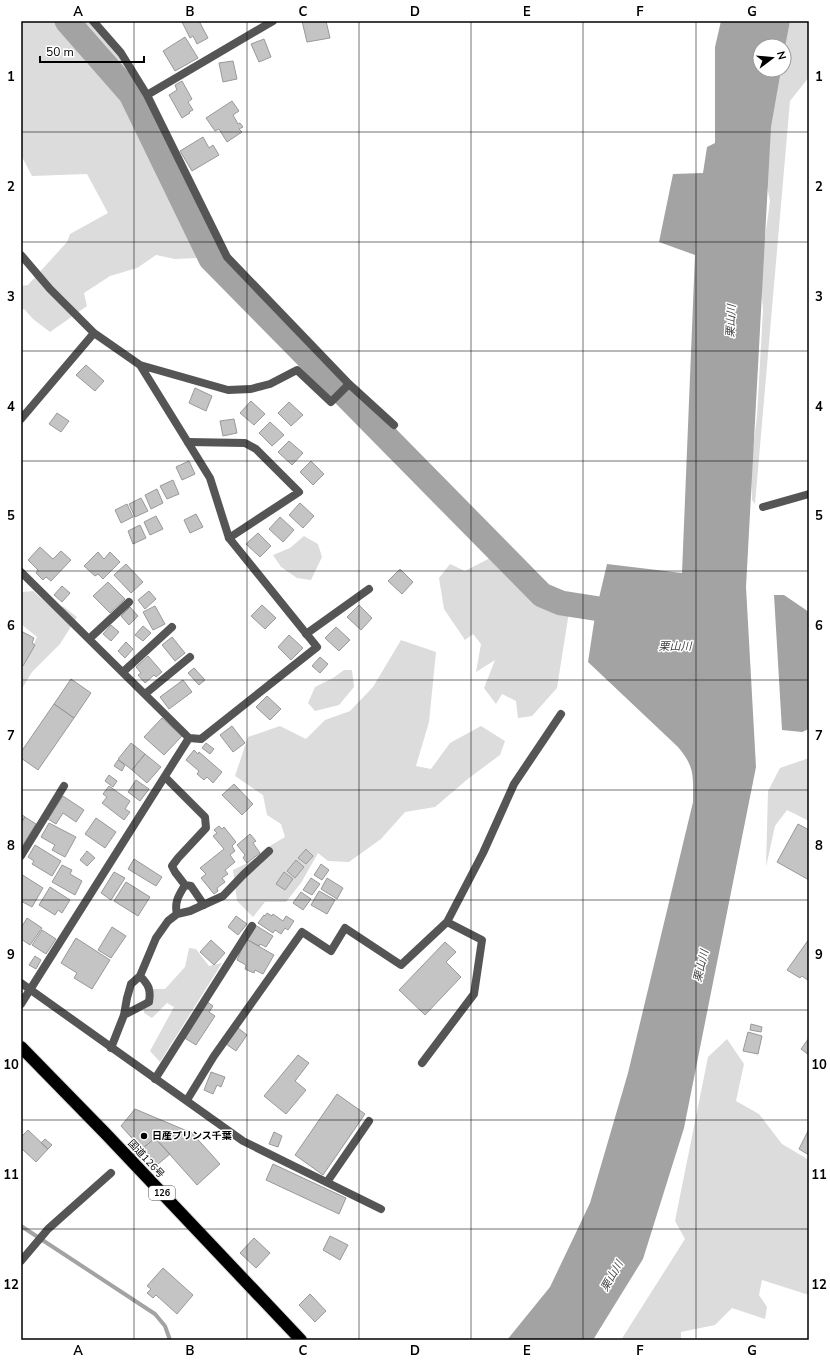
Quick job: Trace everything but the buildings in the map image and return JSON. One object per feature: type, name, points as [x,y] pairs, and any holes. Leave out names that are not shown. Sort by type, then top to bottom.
[{"type":"highway","name":"国道126号","points":[[21,1047],[106,1134],[301,1340]]},
{"type":"street","points":[[93,21],[122,53],[147,95],[228,257],[349,384],[394,425]]},
{"type":"street","points":[[147,95],[273,21]]},
{"type":"street","points":[[21,255],[50,290],[94,333],[140,365],[228,390],[251,389],[270,384],[297,370],[330,402],[349,384]]},
{"type":"street","points":[[21,419],[94,333]]},
{"type":"street","points":[[21,572],[189,738],[201,739],[317,647],[229,538],[210,478],[140,365]]},
{"type":"street","points":[[188,442],[245,443],[256,449],[299,492],[229,538]]},
{"type":"street","points":[[763,507],[809,494]]},
{"type":"street","points":[[306,634],[369,589]]},
{"type":"street","points":[[89,639],[129,602]]},
{"type":"street","points":[[123,672],[172,627]]},
{"type":"street","points":[[145,694],[190,658]]},
{"type":"street","points":[[187,1100],[214,1056],[302,932],[331,951],[345,928],[401,965],[447,922],[483,853],[514,784],[561,714]]},
{"type":"street","points":[[21,1004],[189,738]]},
{"type":"street","points":[[165,777],[205,817],[206,828],[172,866],[185,885],[191,886],[204,905]]},
{"type":"street","points":[[21,856],[64,786]]},
{"type":"street","points":[[111,1048],[124,1015],[127,998],[132,984],[140,976],[156,938],[168,921],[177,914],[190,911],[223,896],[269,851]]},
{"type":"street","points":[[177,914],[175,905],[179,894],[185,885]]},
{"type":"street","points":[[422,1062],[474,994],[482,940],[447,922]]},
{"type":"street","points":[[156,1079],[252,926]]},
{"type":"street","points":[[124,1015],[149,1002],[150,993],[146,982],[140,976]]},
{"type":"street","points":[[21,983],[243,1141],[381,1209]]},
{"type":"street","points":[[327,1182],[369,1121]]},
{"type":"street","points":[[21,1261],[48,1229],[111,1173]]},
{"type":"shaded area","points":[[21,21],[99,21],[142,93],[185,209],[197,258],[175,259],[156,255],[137,268],[110,276],[84,293],[87,306],[50,332],[33,319],[24,309],[21,310],[21,286],[28,285],[67,242],[70,234],[108,213],[87,174],[32,176],[21,155]]},
{"type":"shaded area","points":[[790,21],[809,21],[809,77],[790,101],[755,504],[752,500],[751,465],[757,416],[763,310],[760,273],[770,201],[762,163],[778,78],[792,78],[792,38],[786,38]]},
{"type":"shaded area","points":[[304,536],[318,544],[322,557],[311,580],[297,578],[281,567],[273,555],[290,548]]},
{"type":"shaded area","points":[[492,557],[534,596],[569,612],[557,688],[532,716],[518,718],[516,701],[502,694],[496,704],[484,688],[495,660],[476,672],[481,644],[473,634],[465,640],[444,609],[439,578],[450,564],[465,571]]},
{"type":"shaded area","points":[[33,591],[49,605],[64,607],[77,617],[60,644],[32,672],[21,690],[21,664],[24,665],[37,637],[21,624],[21,592]]},
{"type":"shaded area","points":[[401,640],[436,652],[429,722],[416,766],[431,769],[450,743],[481,726],[505,741],[500,755],[469,778],[435,807],[405,812],[381,839],[349,862],[328,861],[318,853],[301,883],[286,902],[265,902],[253,917],[237,901],[233,870],[257,858],[268,847],[285,837],[281,824],[267,815],[263,795],[235,776],[248,737],[280,726],[306,739],[325,720],[350,711],[373,687]]},
{"type":"shaded area","points":[[344,670],[352,670],[354,687],[339,705],[315,711],[308,703],[315,687],[333,678]]},
{"type":"shaded area","points":[[809,758],[809,821],[787,810],[775,826],[766,867],[768,791],[780,768]]},
{"type":"shaded area","points":[[189,948],[196,949],[209,966],[222,963],[160,1062],[150,1051],[174,1007],[167,1003],[152,1018],[144,1013],[144,1000],[154,989],[165,989],[185,967]]},
{"type":"shaded area","points":[[727,1039],[744,1064],[736,1101],[759,1114],[782,1144],[809,1160],[809,1295],[762,1280],[759,1295],[767,1307],[765,1319],[732,1308],[715,1325],[681,1332],[681,1340],[621,1340],[685,1239],[675,1221],[708,1057]]},
{"type":"water","name":"栗山川","points":[[721,21],[790,21],[787,38],[752,38],[752,78],[780,78],[771,127],[746,587],[756,767],[684,1128],[643,1259],[593,1340],[507,1340],[550,1287],[590,1203],[628,1073],[693,802],[692,772],[688,760],[684,754],[588,662],[595,616],[585,612],[588,600],[599,598],[607,564],[682,573],[695,255],[659,242],[673,174],[703,173],[707,147],[715,143],[715,47]]},
{"type":"water","points":[[774,595],[784,595],[809,612],[809,729],[802,732],[782,730]]},
{"type":"waterway","points":[[67,21],[131,94],[211,259],[542,595],[561,603],[619,612]]},
{"type":"waterway","points":[[21,1226],[155,1314],[165,1326],[170,1340]]},
{"type":"place","name":"日産プリンス千葉","points":[[144,1136]]}]
